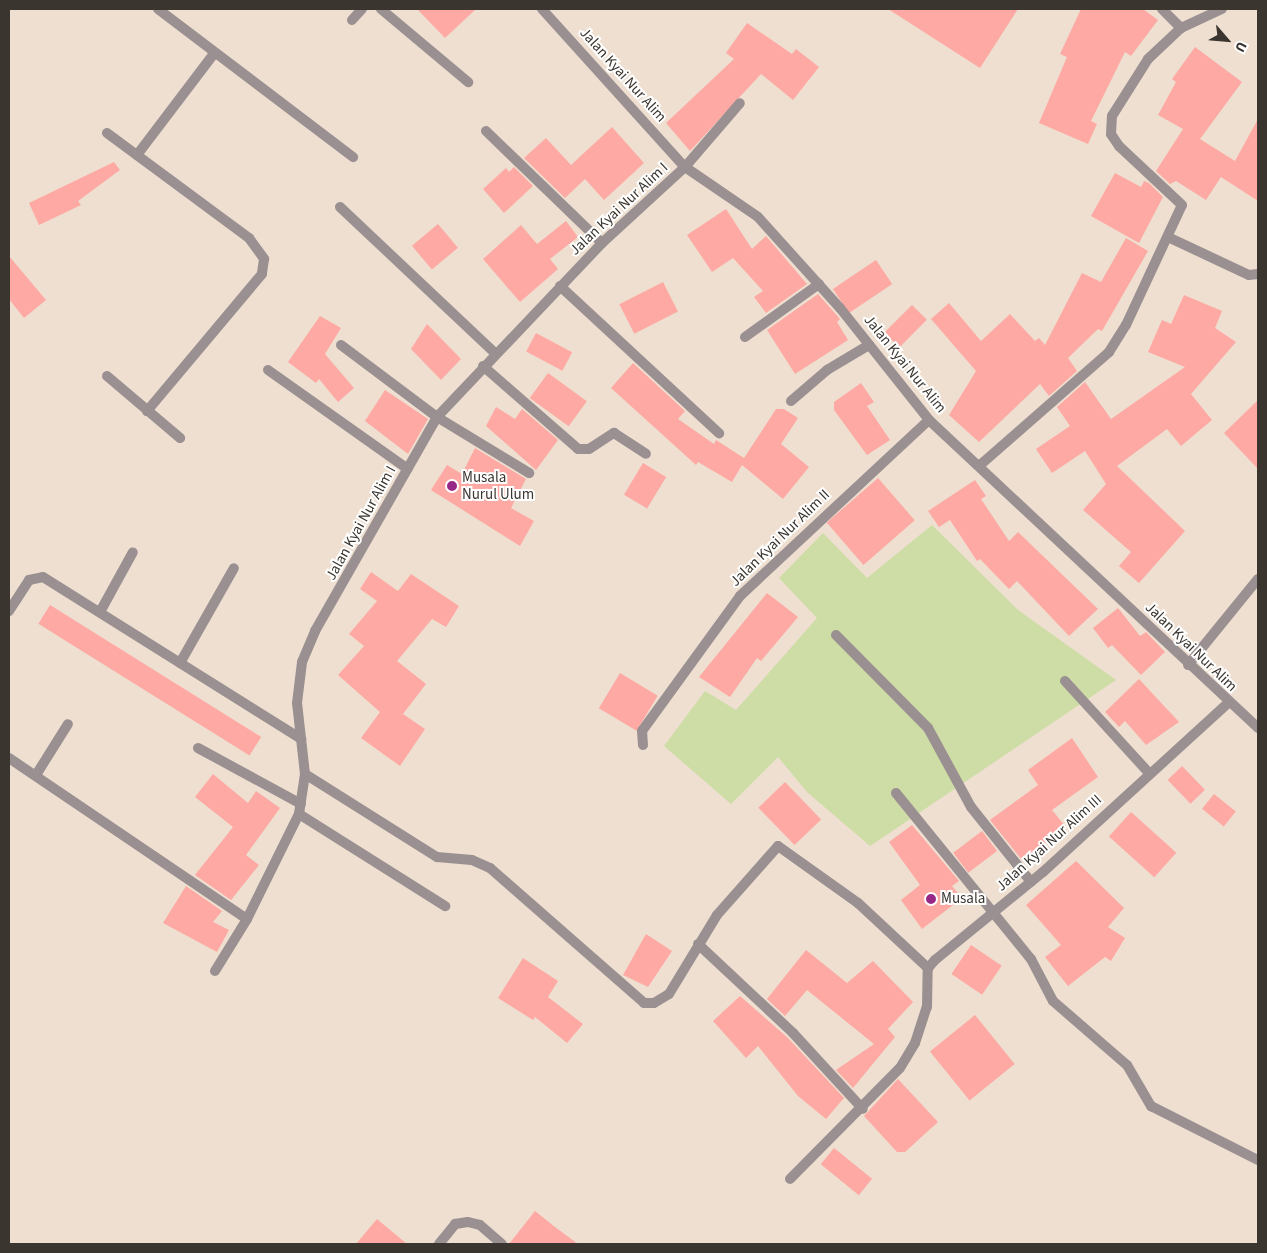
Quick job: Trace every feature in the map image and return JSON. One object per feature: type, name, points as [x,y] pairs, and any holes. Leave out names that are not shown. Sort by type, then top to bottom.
[{"type":"street","points":[[158,9],[213,55],[353,156]]},
{"type":"street","points":[[352,20],[362,9]]},
{"type":"street","points":[[380,9],[468,82]]},
{"type":"street","name":"Jalan Kyai Nur Alim","points":[[542,9],[685,167],[740,202],[819,284],[929,420],[1228,703],[1258,728]]},
{"type":"street","points":[[1162,9],[1181,28]]},
{"type":"street","points":[[979,466],[1109,352],[1170,238],[1182,205],[1119,146],[1111,134],[1112,116],[1134,76],[1181,28],[1222,9]]},
{"type":"street","points":[[137,155],[213,55]]},
{"type":"street","name":"Jalan Kyai Nur Alim I","points":[[215,971],[247,919],[300,809],[306,774],[297,703],[302,662],[315,631],[437,417],[495,353],[602,243],[685,167],[740,103]]},
{"type":"street","points":[[486,131],[602,243]]},
{"type":"street","points":[[107,133],[249,238],[264,259],[262,274],[147,411]]},
{"type":"street","points":[[340,207],[495,353]]},
{"type":"street","points":[[1170,238],[1249,275],[1258,274]]},
{"type":"street","points":[[745,337],[819,284]]},
{"type":"street","points":[[560,286],[719,433]]},
{"type":"street","points":[[341,345],[437,417],[529,473]]},
{"type":"street","points":[[790,401],[827,370],[869,345]]},
{"type":"street","points":[[483,366],[578,449],[589,449],[614,433],[646,454]]},
{"type":"street","points":[[268,370],[408,468]]},
{"type":"street","points":[[107,376],[180,438]]},
{"type":"street","name":"Jalan Kyai Nur Alim II","points":[[643,745],[642,731],[740,596],[929,420]]},
{"type":"street","points":[[100,612],[133,552]]},
{"type":"street","points":[[180,663],[234,568]]},
{"type":"street","points":[[9,611],[28,580],[36,577],[100,612],[301,740]]},
{"type":"street","points":[[1188,665],[1258,579]]},
{"type":"street","points":[[836,635],[928,728],[971,807],[1031,882]]},
{"type":"street","points":[[1065,680],[1149,773]]},
{"type":"street","name":"Jalan Kyai Nur Alim III","points":[[928,968],[992,912],[1031,882],[1228,703]]},
{"type":"street","points":[[36,775],[68,724]]},
{"type":"street","points":[[198,748],[300,809],[444,906]]},
{"type":"street","points":[[9,758],[247,919]]},
{"type":"street","points":[[306,774],[437,857],[472,860],[490,868],[644,1003],[654,1003],[669,994],[698,944],[778,846],[858,902],[928,968],[927,1006],[915,1042],[896,1074],[863,1109],[790,1179]]},
{"type":"street","points":[[896,793],[1032,959],[1053,1001],[1127,1065],[1151,1106],[1258,1160]]},
{"type":"street","points":[[698,944],[792,1033],[863,1109]]},
{"type":"street","points":[[438,1244],[455,1224],[468,1222],[480,1225],[502,1244]]},
{"type":"green space","points":[[932,525],[1018,610],[1116,680],[870,846],[807,792],[778,757],[731,804],[664,746],[705,691],[736,710],[817,618],[779,578],[823,533],[867,578]]},
{"type":"building","points":[[417,9],[476,9],[445,38]]},
{"type":"building","points":[[888,9],[1018,9],[980,68]]},
{"type":"building","points":[[1081,9],[1143,9],[1158,20],[1131,56],[1125,52],[1091,121],[1097,124],[1088,144],[1039,123],[1067,57],[1060,54]]},
{"type":"building","points":[[747,23],[792,54],[796,49],[819,67],[793,100],[761,74],[690,151],[666,123],[734,59],[726,53]]},
{"type":"building","points":[[1195,47],[1242,82],[1200,139],[1235,161],[1258,119],[1258,201],[1221,177],[1206,200],[1176,181],[1170,184],[1156,171],[1183,129],[1158,115],[1176,82],[1172,79]]},
{"type":"building","points":[[612,127],[644,163],[604,200],[585,179],[565,198],[524,158],[546,138],[571,165]]},
{"type":"building","points":[[114,162],[120,170],[78,201],[81,205],[39,225],[29,203]]},
{"type":"building","points":[[514,167],[533,186],[504,213],[483,189],[506,168],[509,172]]},
{"type":"building","points":[[1115,173],[1141,187],[1144,181],[1149,183],[1163,197],[1139,243],[1091,216]]},
{"type":"building","points":[[726,209],[752,249],[766,236],[807,284],[766,313],[754,297],[763,291],[733,258],[712,272],[687,235]]},
{"type":"building","points":[[566,221],[578,237],[550,259],[558,269],[520,302],[483,259],[521,225],[537,244]]},
{"type":"building","points":[[438,224],[458,248],[432,270],[412,246]]},
{"type":"building","points":[[1126,238],[1148,251],[1102,331],[1098,329],[1068,358],[1077,371],[1049,396],[1040,384],[979,442],[949,415],[976,371],[931,319],[949,303],[981,341],[1010,314],[1035,341],[1039,338],[1045,345],[1082,273],[1101,282]]},
{"type":"building","points":[[9,256],[46,300],[24,318],[9,299]]},
{"type":"building","points":[[876,260],[892,284],[849,313],[833,289]]},
{"type":"building","points":[[663,282],[678,311],[634,334],[619,304]]},
{"type":"building","points":[[818,294],[840,319],[837,322],[848,340],[795,374],[767,330]]},
{"type":"building","points":[[1184,295],[1222,311],[1215,328],[1236,342],[1191,394],[1212,420],[1181,446],[1167,429],[1117,466],[1185,531],[1139,583],[1119,566],[1131,552],[1083,510],[1106,484],[1085,451],[1052,473],[1036,449],[1070,426],[1057,407],[1085,382],[1111,419],[1185,367],[1148,352],[1162,320],[1171,324]]},
{"type":"building","points":[[912,305],[927,320],[899,347],[884,333]]},
{"type":"building","points":[[320,316],[341,328],[325,354],[354,388],[338,402],[319,379],[316,383],[288,362]]},
{"type":"building","points":[[427,324],[461,359],[441,380],[411,349]]},
{"type":"building","points":[[536,333],[572,352],[562,371],[526,352]]},
{"type":"building","points":[[633,363],[685,411],[678,419],[714,444],[716,440],[744,458],[776,409],[784,409],[798,418],[781,444],[809,467],[783,499],[742,465],[732,482],[698,462],[696,465],[611,388]]},
{"type":"building","points":[[548,373],[587,401],[569,426],[530,398]]},
{"type":"building","points":[[861,383],[874,402],[867,406],[890,440],[867,455],[834,410],[834,402]]},
{"type":"building","points":[[385,390],[428,419],[408,454],[365,421]]},
{"type":"building","points":[[1258,400],[1258,469],[1224,433]]},
{"type":"building","points":[[496,407],[515,419],[522,409],[558,440],[536,470],[486,426]]},
{"type":"building","points":[[475,448],[526,479],[511,508],[534,521],[520,546],[431,490],[447,465],[462,474]]},
{"type":"building","points":[[643,463],[666,477],[647,509],[624,495]]},
{"type":"building","points":[[878,478],[915,520],[863,565],[827,523]]},
{"type":"building","points":[[975,480],[986,496],[981,499],[1009,541],[1018,532],[1098,609],[1069,636],[1017,581],[1009,589],[980,559],[977,561],[950,520],[939,527],[928,511]]},
{"type":"building","points":[[371,572],[398,591],[411,574],[459,606],[446,627],[432,619],[397,661],[426,684],[403,714],[425,729],[400,766],[361,738],[380,712],[338,675],[364,646],[349,634],[377,601],[360,589]]},
{"type":"building","points":[[767,593],[798,617],[761,661],[757,658],[730,697],[699,677]]},
{"type":"building","points":[[50,605],[261,737],[250,756],[38,624]]},
{"type":"building","points":[[1118,608],[1140,636],[1146,632],[1165,652],[1141,675],[1112,645],[1108,648],[1093,628]]},
{"type":"building","points":[[620,673],[658,696],[637,731],[599,708]]},
{"type":"building","points":[[1139,679],[1179,722],[1146,745],[1125,721],[1119,727],[1105,712]]},
{"type":"building","points":[[1072,738],[1098,777],[1052,810],[1066,827],[1022,860],[990,820],[1038,785],[1028,770]]},
{"type":"building","points":[[1182,766],[1205,790],[1191,804],[1168,780]]},
{"type":"building","points":[[213,774],[248,803],[256,791],[280,808],[246,855],[259,865],[231,900],[195,875],[233,827],[195,797]]},
{"type":"building","points":[[785,782],[821,819],[795,845],[758,808]]},
{"type":"building","points":[[1214,794],[1236,812],[1224,826],[1202,809]]},
{"type":"building","points":[[1131,812],[1176,853],[1154,877],[1109,837]]},
{"type":"building","points":[[912,825],[959,881],[952,886],[962,898],[922,929],[901,900],[920,885],[889,842]]},
{"type":"building","points":[[982,831],[997,851],[968,873],[953,853]]},
{"type":"building","points":[[1076,861],[1124,908],[1108,927],[1125,938],[1111,961],[1105,957],[1068,986],[1045,957],[1061,945],[1026,905]]},
{"type":"building","points":[[186,886],[222,911],[213,922],[229,930],[217,952],[163,923]]},
{"type":"building","points":[[646,934],[672,951],[648,987],[623,975]]},
{"type":"building","points":[[971,945],[1002,966],[982,995],[951,974]]},
{"type":"building","points":[[806,950],[847,983],[873,961],[913,1002],[888,1029],[895,1037],[853,1088],[836,1070],[874,1044],[807,990],[785,1016],[767,999]]},
{"type":"building","points":[[523,958],[558,981],[548,997],[583,1024],[567,1043],[535,1017],[533,1020],[498,998]]},
{"type":"building","points":[[740,996],[788,1038],[844,1098],[826,1119],[798,1096],[758,1046],[746,1058],[713,1021]]},
{"type":"building","points":[[975,1015],[1015,1064],[970,1100],[930,1052]]},
{"type":"building","points":[[898,1079],[938,1122],[905,1152],[897,1152],[864,1116]]},
{"type":"building","points":[[834,1148],[872,1179],[859,1195],[821,1164]]},
{"type":"building","points":[[535,1211],[555,1227],[578,1244],[509,1244]]},
{"type":"building","points":[[377,1219],[407,1244],[356,1244]]},
{"type":"place","name":"Musala Nurul Ulum","points":[[452,486]]},
{"type":"place","name":"Musala","points":[[931,899]]}]
